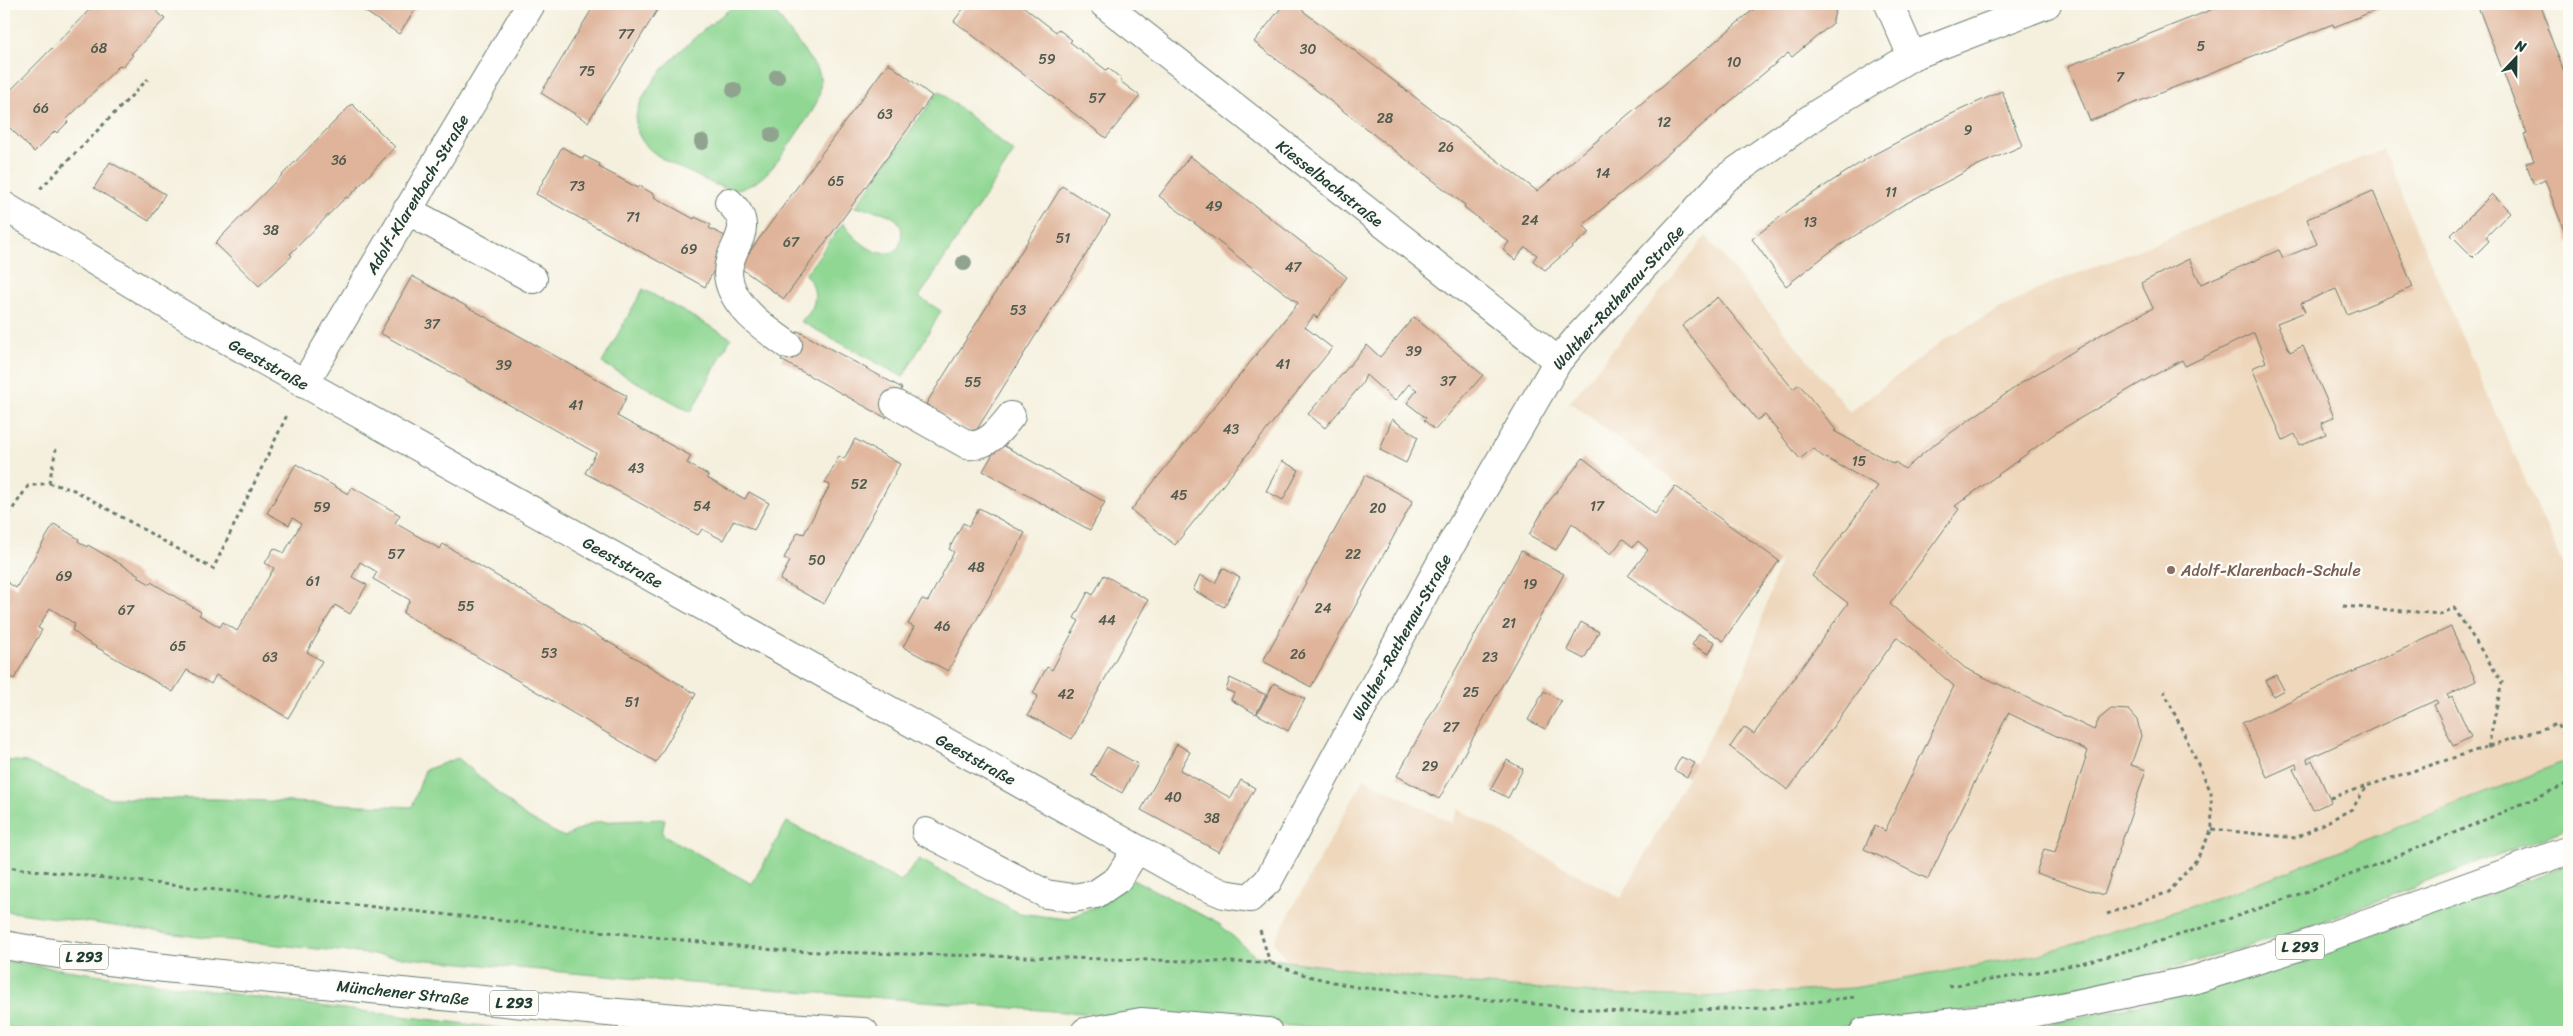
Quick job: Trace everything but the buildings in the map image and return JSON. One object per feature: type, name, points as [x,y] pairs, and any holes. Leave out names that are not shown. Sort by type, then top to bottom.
[{"type":"main road","name":"Adolf-Klarenbach-Straße","points":[[304,384],[531,4]]},
{"type":"main road","name":"Kiesselbachstraße","points":[[1104,4],[1558,361]]},
{"type":"main road","points":[[1890,4],[1912,56]]},
{"type":"main road","name":"Walther-Rathenau-Straße","points":[[1250,898],[1268,881],[1282,857],[1444,557],[1558,361],[1726,178],[1820,112],[1912,56],[2047,4]]},
{"type":"main road","points":[[730,202],[739,216],[742,232],[728,266],[730,282],[744,308],[757,322],[788,345]]},
{"type":"main road","name":"Geeststraße","points":[[10,210],[195,322],[304,384],[1200,884],[1224,894],[1250,898]]},
{"type":"main road","points":[[407,210],[533,279]]},
{"type":"main road","points":[[895,404],[968,445],[980,444],[987,440],[1011,416]]},
{"type":"main road","points":[[926,832],[1046,894],[1073,898],[1096,894],[1118,879],[1137,848]]},
{"type":"main road","name":"L 293","points":[[1864,1032],[2022,1015],[2193,980],[2317,942],[2569,850]]},
{"type":"main road","name":"Münchener Straße","points":[[4,945],[184,970],[765,1026],[864,1032]]},
{"type":"main road","points":[[1085,1032],[1141,1022],[1268,1032]]},
{"type":"path","points":[[10,210],[148,79]]},
{"type":"path","points":[[4,522],[28,486],[49,483],[74,490],[213,569],[282,424],[304,384]]},
{"type":"path","points":[[49,483],[56,449]]},
{"type":"path","points":[[2343,606],[2441,614],[2454,608],[2502,682],[2488,748]]},
{"type":"path","points":[[2107,914],[2169,892],[2197,859],[2212,829],[2212,792],[2164,691]]},
{"type":"path","points":[[2330,798],[2557,724],[2569,747]]},
{"type":"path","points":[[1948,986],[2016,976],[2118,953],[2196,929],[2321,886],[2469,828],[2569,783]]},
{"type":"path","points":[[2212,829],[2296,838],[2352,809],[2368,785]]},
{"type":"path","points":[[4,867],[784,952],[1270,963],[1308,976],[1355,987],[1619,1012],[1766,1008],[1862,997]]},
{"type":"shaded area","name":"Adolf-Klarenbach-Schule","points":[[2383,149],[2456,322],[2569,579],[2569,760],[2221,897],[2037,955],[1853,988],[1703,997],[1608,994],[1447,982],[1287,961],[1274,942],[1364,778],[1451,823],[1458,809],[1621,898],[1745,672],[1780,561],[1570,402],[1706,236],[1850,412],[1944,340],[1993,312],[2054,282],[2121,257]]},
{"type":"green space","points":[[737,4],[769,4],[818,70],[820,86],[817,101],[809,115],[770,170],[755,183],[739,189],[731,189],[709,182],[658,156],[640,138],[637,130],[637,114],[644,96],[656,78],[672,60],[690,42]]},
{"type":"green space","points":[[939,91],[1014,152],[919,297],[941,311],[903,377],[800,321],[810,311],[814,299],[813,286],[805,275],[843,223],[860,242],[875,251],[891,253],[898,249],[902,237],[898,221],[884,213],[855,207]]},
{"type":"green space","points":[[643,289],[731,338],[691,412],[602,363]]},
{"type":"green space","points":[[458,758],[526,817],[564,837],[595,822],[665,819],[662,834],[752,884],[787,822],[901,882],[919,859],[1019,913],[1066,919],[1101,904],[1127,876],[1219,924],[1255,956],[1447,982],[1608,994],[1703,997],[1853,988],[2037,955],[2221,897],[2569,760],[2569,828],[2284,936],[2172,968],[2058,996],[1924,1018],[1785,1032],[1388,1032],[1065,1012],[639,979],[429,960],[198,937],[4,911],[4,760],[26,762],[108,798],[217,799],[412,807],[425,770]]},
{"type":"green space","points":[[2569,865],[2569,1032],[2012,1032],[2197,992],[2410,922]]},
{"type":"green space","points":[[4,961],[303,1004],[508,1029],[555,1032],[37,1032],[4,1027]]},
{"type":"place","name":"Adolf-Klarenbach-Schule","points":[[2171,570]]}]
